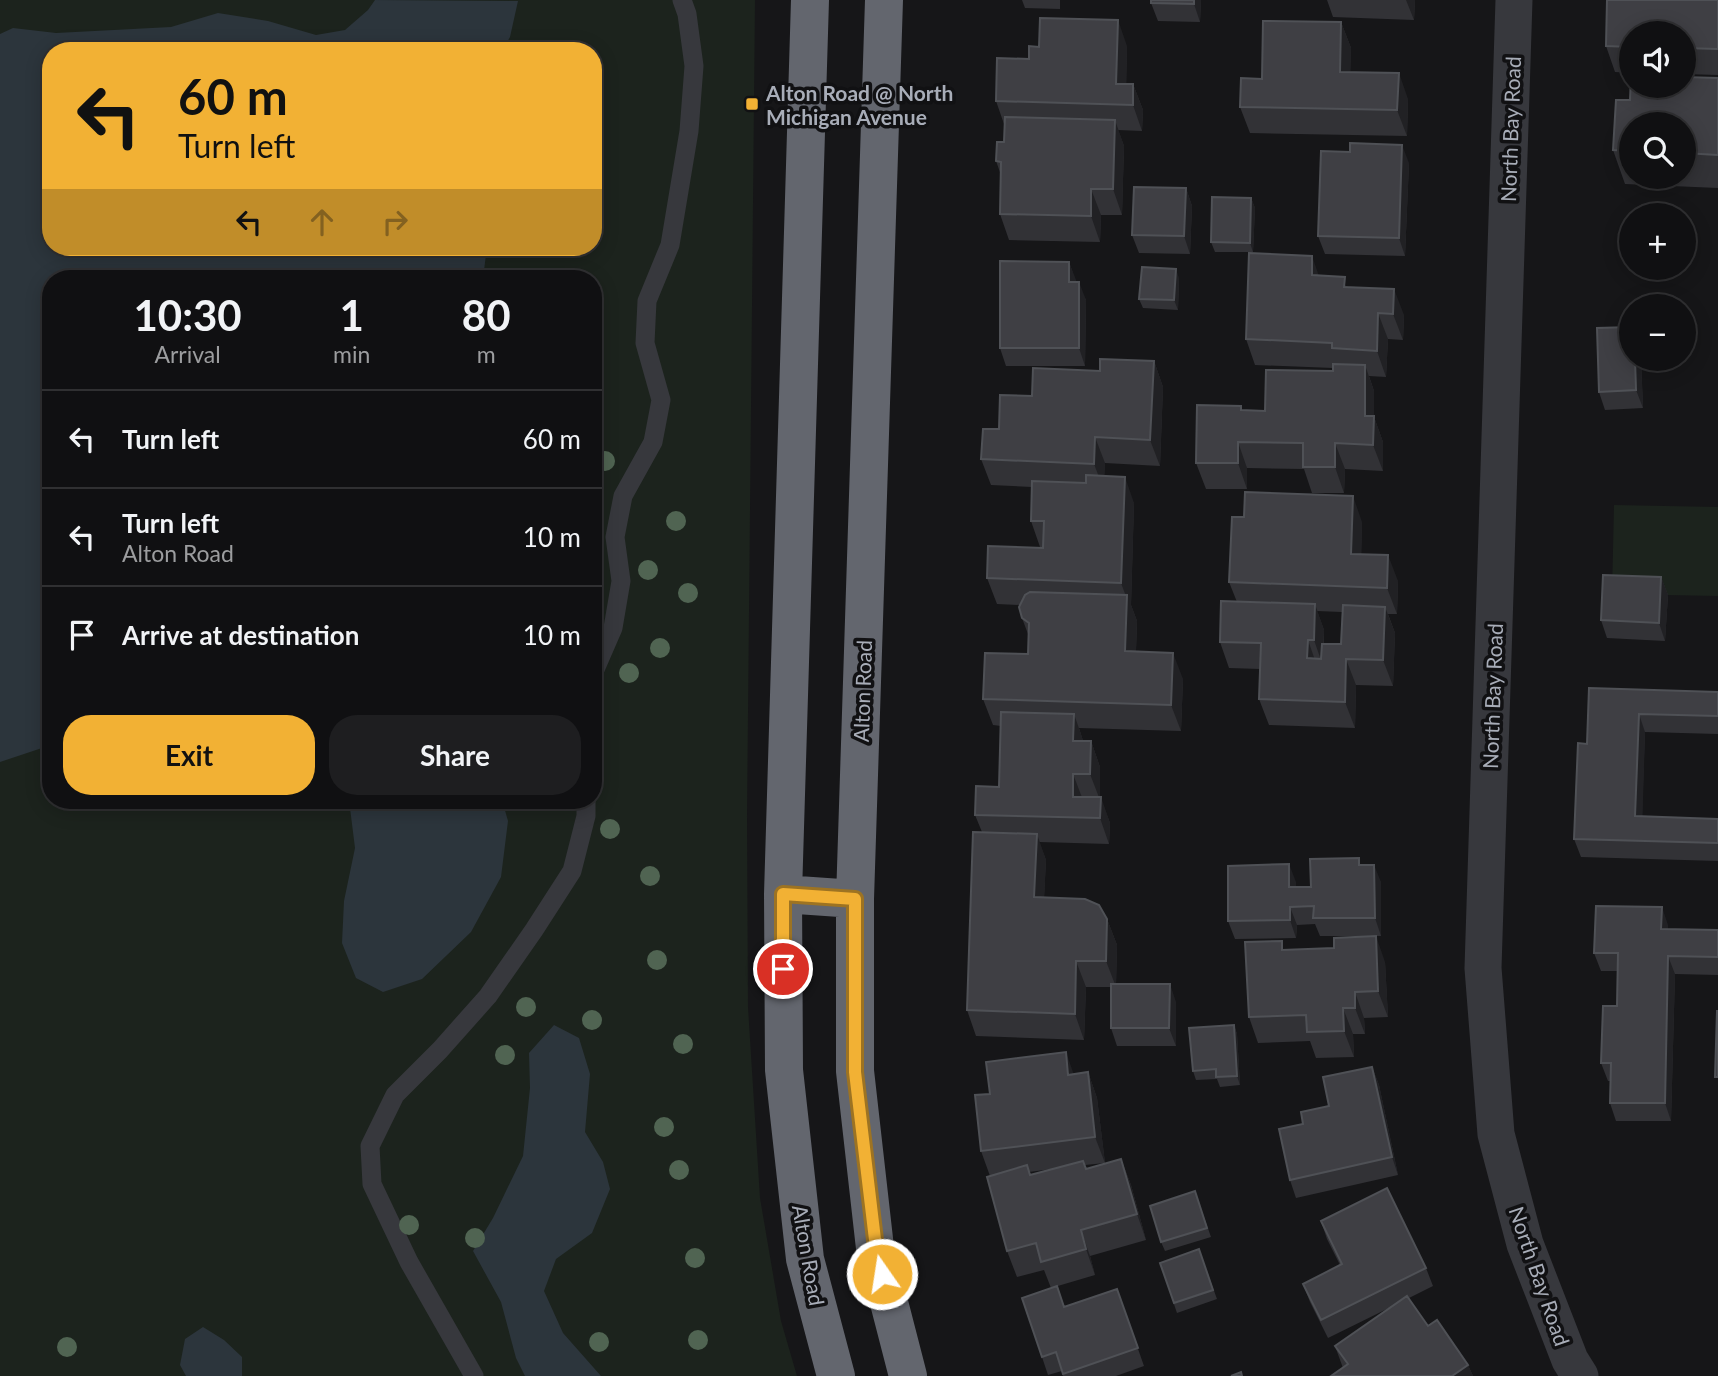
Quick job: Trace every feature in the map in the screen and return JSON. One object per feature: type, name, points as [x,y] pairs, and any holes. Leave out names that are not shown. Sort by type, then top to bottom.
[{"type":"highway","name":"Alton Road","points":[[810,0],[783,894],[784,1070],[805,1259],[836,1376]]},
{"type":"highway","name":"Alton Road","points":[[884,0],[855,899],[855,1072],[876,1248],[908,1376]]},
{"type":"highway","points":[[783,894],[855,899]]},
{"type":"street","name":"North Bay Road","points":[[1514,0],[1483,968],[1496,1134],[1525,1244],[1570,1360],[1580,1376]]},
{"type":"lane","points":[[602,653],[613,628],[621,581],[615,537],[623,496],[653,442],[661,400],[645,343],[647,301],[670,245],[689,131],[694,66],[687,14],[682,0]]},
{"type":"lane","points":[[474,1376],[410,1262],[372,1184],[370,1146],[394,1095],[440,1050],[488,996],[572,871],[586,809]]},
{"type":"shaded area","points":[[0,0],[755,0],[747,817],[748,1007],[760,1198],[781,1321],[797,1376],[0,1376]]},
{"type":"shaded area","points":[[375,0],[518,1],[507,42],[42,42],[42,256],[486,256],[484,270],[42,270],[42,748],[0,762],[0,34],[13,28],[56,33],[171,27],[218,13],[268,21],[316,35],[345,30],[368,10]]},
{"type":"shaded area","points":[[1614,505],[1718,507],[1718,596],[1612,594]]},
{"type":"shaded area","points":[[350,809],[505,809],[508,821],[501,877],[471,932],[422,979],[383,992],[356,978],[342,943],[344,901],[355,848]]},
{"type":"shaded area","points":[[554,1025],[579,1038],[590,1074],[585,1132],[603,1162],[610,1189],[592,1233],[556,1259],[544,1291],[563,1333],[601,1376],[525,1376],[516,1358],[501,1302],[473,1251],[493,1218],[523,1156],[530,1088],[529,1053]]},
{"type":"shaded area","points":[[203,1327],[224,1340],[242,1357],[242,1376],[186,1376],[180,1365],[185,1339]]},
{"type":"building","points":[[1151,0],[1194,0],[1194,4],[1151,3]]},
{"type":"building","points":[[1607,0],[1718,0],[1718,49],[1696,48],[1696,21],[1619,21],[1619,47],[1606,46]]},
{"type":"building","points":[[1040,18],[1118,20],[1116,84],[1133,84],[1133,105],[996,101],[997,58],[1029,59],[1029,46],[1039,47]]},
{"type":"building","points":[[1263,21],[1341,22],[1340,72],[1399,73],[1397,110],[1240,107],[1241,78],[1262,79]]},
{"type":"building","points":[[1696,77],[1718,78],[1718,155],[1696,154],[1696,112],[1619,112],[1619,150],[1613,150],[1616,100],[1696,98]]},
{"type":"building","points":[[1005,117],[1115,120],[1113,189],[1091,189],[1091,216],[1000,214],[1001,162],[996,161],[997,142],[1004,142]]},
{"type":"building","points":[[1350,143],[1402,145],[1399,238],[1318,236],[1321,151],[1350,152]]},
{"type":"building","points":[[1134,187],[1186,188],[1184,236],[1132,235]]},
{"type":"building","points":[[1212,197],[1251,198],[1250,243],[1211,242]]},
{"type":"building","points":[[1249,253],[1312,256],[1312,275],[1345,277],[1344,287],[1394,289],[1393,314],[1378,313],[1377,351],[1332,348],[1332,343],[1246,339]]},
{"type":"building","points":[[1000,261],[1069,262],[1069,282],[1079,282],[1079,348],[1000,348]]},
{"type":"building","points":[[1142,267],[1176,269],[1174,300],[1139,299]]},
{"type":"building","points":[[1619,327],[1619,371],[1635,371],[1636,390],[1599,392],[1597,328]]},
{"type":"building","points":[[1100,359],[1154,361],[1150,440],[1095,437],[1094,464],[981,459],[983,429],[999,429],[1000,395],[1032,396],[1033,368],[1100,371]]},
{"type":"building","points":[[1333,364],[1365,365],[1365,416],[1374,416],[1373,445],[1335,443],[1335,467],[1303,467],[1303,443],[1238,442],[1238,463],[1196,463],[1197,405],[1241,406],[1241,410],[1265,411],[1266,370],[1333,371]]},
{"type":"building","points":[[1086,475],[1125,477],[1121,583],[987,578],[988,546],[1043,548],[1044,521],[1031,521],[1032,481],[1086,483]]},
{"type":"building","points":[[1245,492],[1353,496],[1351,554],[1388,555],[1387,588],[1229,582],[1232,517],[1244,517]]},
{"type":"building","points":[[1603,575],[1661,577],[1659,623],[1601,620]]},
{"type":"building","points":[[1030,592],[1127,595],[1125,651],[1173,653],[1171,705],[983,699],[985,653],[1028,654],[1029,623],[1022,618],[1019,607],[1025,595]]},
{"type":"building","points":[[1221,601],[1315,604],[1314,640],[1308,640],[1307,658],[1321,659],[1322,644],[1341,644],[1343,605],[1385,607],[1383,660],[1346,659],[1345,702],[1259,699],[1261,643],[1220,642]]},
{"type":"building","points":[[1589,688],[1718,692],[1718,716],[1639,714],[1635,816],[1718,819],[1718,843],[1574,839],[1578,743],[1587,744]]},
{"type":"building","points":[[1001,712],[1074,714],[1073,741],[1091,741],[1090,774],[1073,774],[1073,797],[1101,797],[1100,818],[975,815],[976,786],[999,787]]},
{"type":"building","points":[[973,832],[1037,834],[1034,897],[1085,899],[1099,905],[1107,919],[1106,961],[1076,961],[1075,1014],[967,1010]]},
{"type":"building","points":[[1359,858],[1359,865],[1374,865],[1375,918],[1313,918],[1314,906],[1290,907],[1290,920],[1228,921],[1228,866],[1289,864],[1289,887],[1311,887],[1310,859]]},
{"type":"building","points":[[1596,906],[1662,907],[1661,929],[1718,930],[1718,957],[1668,956],[1665,1103],[1610,1103],[1611,1063],[1601,1063],[1603,1006],[1617,1006],[1618,953],[1594,953]]},
{"type":"building","points":[[1376,936],[1378,991],[1355,992],[1355,1008],[1343,1008],[1344,1031],[1307,1032],[1306,1015],[1249,1017],[1245,942],[1282,941],[1282,950],[1334,948],[1334,938]]},
{"type":"building","points":[[1111,984],[1170,984],[1169,1028],[1111,1028]]},
{"type":"building","points":[[1717,1011],[1718,1077],[1715,1077]]},
{"type":"building","points":[[1234,1025],[1237,1076],[1216,1077],[1216,1069],[1193,1071],[1189,1028]]},
{"type":"building","points":[[1066,1052],[1068,1075],[1088,1072],[1095,1137],[981,1151],[975,1095],[990,1094],[986,1062]]},
{"type":"building","points":[[1372,1067],[1392,1157],[1290,1180],[1279,1129],[1303,1124],[1301,1112],[1329,1106],[1323,1077]]},
{"type":"building","points":[[1121,1159],[1137,1214],[1081,1230],[1086,1249],[1041,1262],[1036,1243],[1007,1251],[987,1177],[1027,1165],[1030,1175],[1083,1161],[1086,1169]]},
{"type":"building","points":[[1387,1188],[1426,1268],[1321,1320],[1303,1284],[1342,1264],[1321,1221]]},
{"type":"building","points":[[1195,1191],[1207,1228],[1161,1242],[1150,1206]]},
{"type":"building","points":[[1199,1249],[1213,1290],[1174,1303],[1160,1263]]},
{"type":"building","points":[[1057,1286],[1064,1307],[1117,1289],[1138,1348],[1063,1374],[1056,1352],[1042,1357],[1022,1298]]},
{"type":"building","points":[[1407,1296],[1428,1326],[1437,1320],[1468,1365],[1452,1376],[1331,1376],[1348,1364],[1335,1346]]},
{"type":"place","name":"Alton Road @ North Michigan Avenue","points":[[752,104]]},
{"type":"route","points":[[783,969],[783,894],[855,899],[855,1072],[876,1248],[882,1274]]}]
